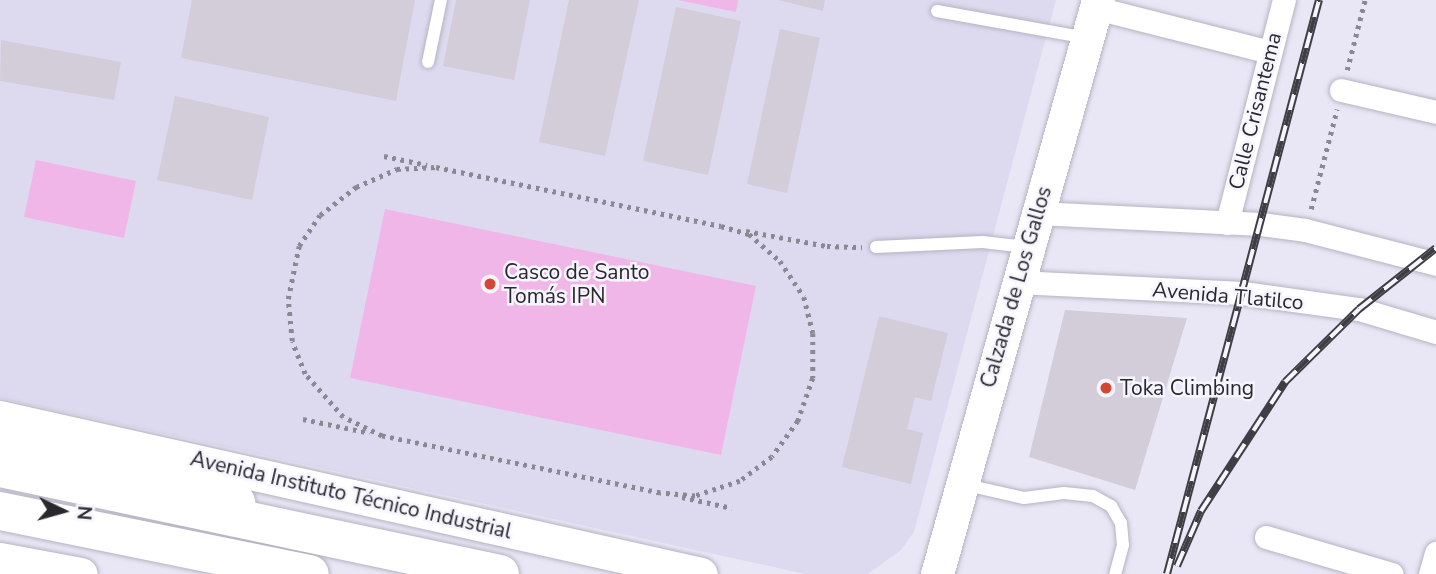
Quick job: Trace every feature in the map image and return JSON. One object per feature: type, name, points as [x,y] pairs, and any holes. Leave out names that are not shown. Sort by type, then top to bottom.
[{"type":"highway","points":[[0,438],[212,484],[260,521]]},
{"type":"highway","points":[[0,468],[500,574]]},
{"type":"highway","points":[[0,511],[310,574]]},
{"type":"highway","points":[[0,533],[196,570],[257,562]]},
{"type":"main road","name":"Calzada de Los Gallos","points":[[937,574],[1094,15]]},
{"type":"main road","name":"Avenida Instituto Técnico Industrial","points":[[0,417],[701,574]]},
{"type":"main road","points":[[0,559],[81,574]]},
{"type":"street","name":"Calle Crisantema","points":[[1227,223],[1284,0]]},
{"type":"street","points":[[1094,15],[1270,52]]},
{"type":"street","points":[[1341,90],[1436,112]]},
{"type":"street","points":[[1037,213],[1305,230],[1436,264]]},
{"type":"street","name":"Avenida Tlatilco","points":[[1017,282],[1243,293],[1359,309],[1436,332]]},
{"type":"street","points":[[1266,537],[1392,574]]},
{"type":"street","points":[[1430,574],[1436,553]]},
{"type":"lane","points":[[428,62],[441,0]]},
{"type":"lane","points":[[937,11],[1094,15]]},
{"type":"lane","points":[[876,247],[983,242],[1027,247]]},
{"type":"lane","points":[[962,484],[1024,498],[1065,493],[1093,496],[1111,506],[1121,523],[1123,545],[1115,574]]},
{"type":"path","points":[[1305,230],[1365,0]]},
{"type":"path","points":[[384,156],[827,246],[876,247]]},
{"type":"path","points":[[382,436],[343,417],[305,374],[292,341],[288,299],[299,246],[320,215],[356,187],[397,169],[436,167]]},
{"type":"path","points":[[660,493],[695,496],[740,481],[772,457],[798,421],[813,378],[813,333],[804,297],[780,261],[749,234],[721,226]]},
{"type":"path","points":[[303,419],[732,508]]},
{"type":"shaded area","name":"Casco de Santo Tomás IPN","points":[[0,0],[1056,0],[914,532],[901,550],[868,574],[805,574],[0,398]]},
{"type":"shaded area","points":[[678,0],[738,0],[736,12]]},
{"type":"shaded area","points":[[36,160],[136,181],[124,238],[24,217]]},
{"type":"shaded area","points":[[385,209],[756,286],[721,455],[350,378]]},
{"type":"building","points":[[192,0],[415,0],[396,101],[181,58]]},
{"type":"building","points":[[456,0],[530,0],[514,80],[443,66]]},
{"type":"building","points":[[569,0],[639,0],[605,156],[539,142]]},
{"type":"building","points":[[778,0],[825,0],[823,11]]},
{"type":"building","points":[[676,7],[741,21],[708,175],[643,161]]},
{"type":"building","points":[[780,29],[820,38],[787,193],[747,184]]},
{"type":"building","points":[[1,40],[121,62],[114,100],[0,81]]},
{"type":"building","points":[[175,96],[269,117],[252,200],[157,180]]},
{"type":"building","name":"Toka Climbing","points":[[1065,310],[1187,318],[1135,490],[1029,457]]},
{"type":"building","points":[[879,316],[948,333],[931,401],[915,397],[907,429],[923,433],[911,484],[842,467]]},
{"type":"railway","points":[[1167,574],[1319,0]]},
{"type":"railway","points":[[1177,566],[1201,511],[1285,382],[1359,309],[1436,248]]},
{"type":"place","name":"Casco de Santo Tomás IPN","points":[[490,284]]},
{"type":"place","name":"Toka Climbing","points":[[1106,388]]}]
